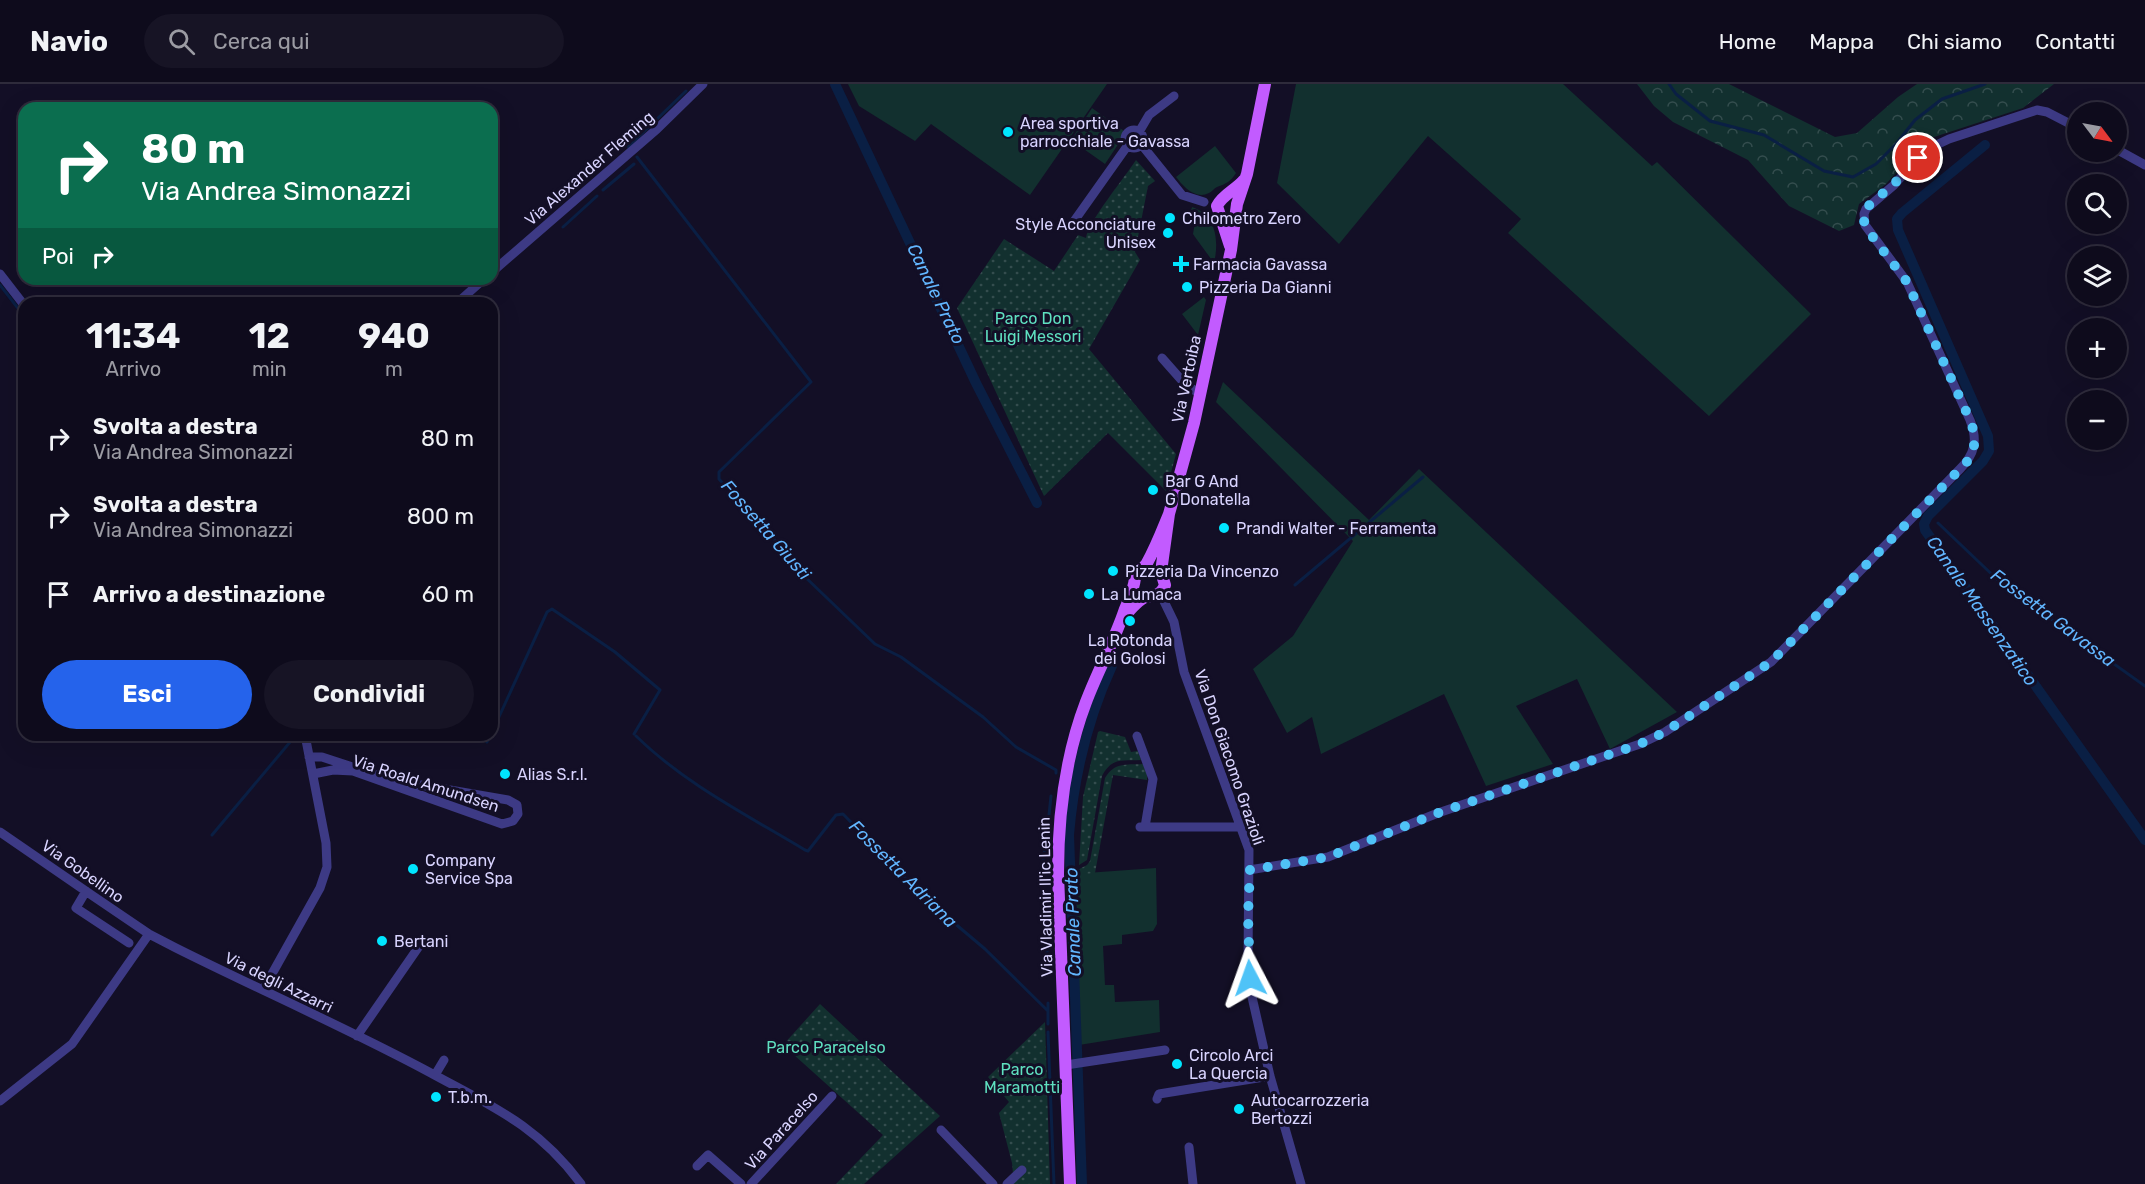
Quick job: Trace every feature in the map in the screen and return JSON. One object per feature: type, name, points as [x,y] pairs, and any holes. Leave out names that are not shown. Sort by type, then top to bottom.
[{"type":"main road","points":[[1220,206],[1247,174],[1265,84]]},
{"type":"main road","name":"Via Vertoiba","points":[[1169,514],[1200,394],[1231,250],[1236,209],[1247,174]]},
{"type":"main road","points":[[1232,198],[1236,209],[1227,217],[1220,206],[1232,198]]},
{"type":"main road","points":[[1220,206],[1231,250]]},
{"type":"main road","points":[[1160,593],[1165,585],[1161,572],[1169,514]]},
{"type":"main road","name":"Via Vladimir Il'ic Lenin","points":[[1070,1184],[1070,1064],[1058,874],[1059,818],[1067,771],[1080,719],[1121,621],[1137,574],[1144,568],[1169,514]]},
{"type":"main road","points":[[1144,568],[1154,567],[1161,572]]},
{"type":"main road","points":[[1134,583],[1138,592],[1146,597]]},
{"type":"main road","name":"Via Vladimir Il'ic Lenin","points":[[1121,621],[1146,597],[1160,593]]},
{"type":"street","name":"Via Alexander Fleming","points":[[498,267],[657,129],[703,84]]},
{"type":"street","points":[[1139,132],[1149,115],[1174,96]]},
{"type":"street","points":[[1250,870],[1328,857],[1438,813],[1640,744],[1665,732],[1771,662],[1960,469],[1972,455],[1975,445],[1974,429],[1907,282],[1865,225],[1866,209],[1924,152],[1939,143],[2037,110],[2047,112],[2067,122]]},
{"type":"street","points":[[1139,132],[1131,131],[1126,134],[1125,140],[1133,148],[1141,144]]},
{"type":"street","points":[[1139,132],[1142,136],[1141,144],[1182,195],[1220,206]]},
{"type":"street","points":[[1072,224],[1128,145]]},
{"type":"street","points":[[2127,155],[2145,165]]},
{"type":"street","points":[[0,274],[18,297]]},
{"type":"street","points":[[464,297],[477,285]]},
{"type":"street","points":[[1162,358],[1185,384],[1200,394]]},
{"type":"street","name":"Via Don Giacomo Grazioli","points":[[1160,593],[1174,622],[1184,672],[1249,850],[1248,959],[1252,997],[1270,1076],[1301,1184]]},
{"type":"street","points":[[1137,736],[1153,776],[1143,827],[1242,827]]},
{"type":"street","points":[[263,990],[320,888],[327,867],[326,843],[306,741]]},
{"type":"street","name":"Via Roald Amundsen","points":[[309,757],[322,757],[392,780],[508,800],[517,805],[518,814],[513,821],[502,824],[353,771],[333,770],[313,774]]},
{"type":"street","name":"Via Gobellino","points":[[0,832],[149,934]]},
{"type":"street","points":[[86,891],[76,908],[129,943]]},
{"type":"street","points":[[0,1101],[72,1044],[149,934]]},
{"type":"street","name":"Via degli Azzarri","points":[[149,934],[485,1102],[528,1129],[549,1146],[581,1184]]},
{"type":"street","points":[[357,1036],[422,942]]},
{"type":"street","points":[[1070,1064],[1165,1050]]},
{"type":"street","points":[[435,1075],[444,1060]]},
{"type":"street","points":[[1157,1099],[1159,1094],[1270,1076]]},
{"type":"street","name":"Via Paracelso","points":[[751,1184],[832,1096]]},
{"type":"street","points":[[941,1130],[993,1184]]},
{"type":"street","points":[[1189,1148],[1193,1184]]},
{"type":"street","points":[[697,1166],[708,1155],[741,1184]]},
{"type":"street","points":[[1007,1184],[1023,1170]]},
{"type":"green space","name":"Area sportiva parrocchiale - Gavassa","points":[[848,84],[1107,84],[1030,195],[931,124],[915,141],[859,106]]},
{"type":"green space","points":[[1296,84],[1563,84],[1652,166],[1657,162],[1811,314],[1709,416],[1508,233],[1521,219],[1428,136],[1339,244],[1277,183]]},
{"type":"green space","points":[[1637,84],[1729,84],[1835,137],[1857,133],[1898,97],[1917,84],[2054,84],[2023,108],[1931,138],[1920,146],[1886,184],[1859,204],[1854,225],[1839,231],[1789,206],[1748,160],[1673,122],[1654,106]]},
{"type":"green space","points":[[1092,108],[1124,131],[1121,140],[1105,164],[1071,140]]},
{"type":"green space","points":[[1215,146],[1236,173],[1223,185],[1204,195],[1199,195],[1186,188],[1176,177]]},
{"type":"green space","name":"Parco Don Luigi Messori","points":[[1136,160],[1155,181],[1148,186],[1135,252],[1140,260],[1089,349],[1176,454],[1166,491],[1108,433],[1044,496],[957,308],[1004,239],[1054,271],[1078,235],[1086,238],[1093,221]]},
{"type":"green space","points":[[1192,207],[1207,216],[1214,230],[1216,247],[1214,263],[1193,234],[1196,216],[1190,214]]},
{"type":"green space","points":[[1204,297],[1206,300],[1198,335],[1182,314]]},
{"type":"green space","points":[[1223,382],[1369,520],[1419,469],[1677,712],[1610,749],[1577,679],[1516,706],[1553,764],[1486,786],[1444,694],[1321,754],[1312,717],[1287,733],[1253,669],[1293,636],[1353,541],[1216,402]]},
{"type":"green space","points":[[1100,731],[1125,737],[1131,752],[1138,751],[1141,760],[1118,761],[1110,766],[1102,776],[1087,860],[1079,865],[1083,797]]},
{"type":"green space","points":[[1143,764],[1147,780],[1113,775],[1095,873],[1068,875],[1090,861],[1105,778],[1117,767]]},
{"type":"green space","points":[[1156,868],[1157,924],[1153,931],[1122,935],[1122,944],[1103,946],[1105,985],[1114,985],[1115,1002],[1159,1000],[1160,1032],[1079,1045],[1072,874]]},
{"type":"green space","name":"Parco Paracelso","points":[[820,1004],[940,1116],[864,1184],[836,1184],[883,1135],[783,1045]]},
{"type":"green space","name":"Parco Maramotti","points":[[1045,1022],[1050,1184],[1014,1184],[1012,1163],[999,1113],[1009,1102],[988,1077]]},
{"type":"waterway","name":"Canale Prato","points":[[835,84],[976,383],[1037,503]]},
{"type":"waterway","points":[[1669,84],[1676,94],[1710,121],[1764,135],[1824,171],[1853,177],[1876,164],[1915,120],[1942,99],[1985,84]]},
{"type":"waterway","name":"Fossetta Giusti","points":[[628,147],[686,91]]},
{"type":"waterway","name":"Canale Massenzatico","points":[[1985,145],[1897,219],[1898,230],[1988,436],[1989,451],[1983,461],[1928,516],[1924,524],[1925,530],[2145,840]]},
{"type":"waterway","name":"Fossetta Giusti","points":[[637,157],[811,382],[719,472],[719,479],[787,553],[802,574],[875,644],[901,657],[983,717],[1016,747],[1056,770],[1056,773]]},
{"type":"waterway","points":[[603,190],[634,164]]},
{"type":"waterway","points":[[563,227],[597,196]]},
{"type":"waterway","name":"Fossetta Adriana","points":[[0,285],[18,308]]},
{"type":"waterway","points":[[1295,585],[1423,477]]},
{"type":"waterway","name":"Fossetta Gavassa","points":[[1938,523],[2002,584],[2145,686]]},
{"type":"waterway","name":"Fossetta Adriana","points":[[498,719],[547,612],[552,609],[615,652],[660,690],[634,734]]},
{"type":"waterway","name":"Canale Prato","points":[[1082,1184],[1069,835],[1074,791],[1083,749],[1095,707],[1112,666]]},
{"type":"waterway","name":"Fossetta Adriana","points":[[636,736],[696,784],[805,850],[808,851],[836,815],[843,814],[927,900],[985,949],[1048,1011]]},
{"type":"waterway","points":[[212,835],[291,741]]},
{"type":"waterway","name":"Fossetta Giusti","points":[[1047,834],[1051,796]]},
{"type":"waterway","name":"Fossetta Giusti","points":[[1045,848],[1043,862],[1047,954]]},
{"type":"waterway","name":"Fossetta Giusti","points":[[1048,1003],[1048,1024]]},
{"type":"waterway","name":"Fossetta Giusti","points":[[1048,1032],[1054,1184]]},
{"type":"place","name":"Area sportiva parrocchiale - Gavassa","points":[[1008,132]]},
{"type":"place","name":"Chilometro Zero","points":[[1170,218]]},
{"type":"place","name":"Style Acconciature Unisex","points":[[1168,233]]},
{"type":"place","name":"Farmacia Gavassa","points":[[1181,264]]},
{"type":"place","name":"Pizzeria Da Gianni","points":[[1187,287]]},
{"type":"place","name":"Bar G And G Donatella","points":[[1153,490]]},
{"type":"place","name":"Prandi Walter - Ferramenta","points":[[1224,528]]},
{"type":"place","name":"Pizzeria Da Vincenzo","points":[[1113,571]]},
{"type":"place","name":"La Lumaca","points":[[1089,594]]},
{"type":"place","name":"La Rotonda dei Golosi","points":[[1130,621]]},
{"type":"place","name":"Alias S.r.l.","points":[[505,774]]},
{"type":"place","name":"Company Service Spa","points":[[413,869]]},
{"type":"place","name":"Bertani","points":[[382,941]]},
{"type":"place","name":"Circolo Arci La Quercia","points":[[1177,1064]]},
{"type":"place","name":"T.b.m.","points":[[436,1097]]},
{"type":"place","name":"Autocarrozzeria Bertozzi","points":[[1239,1109]]},
{"type":"route","points":[[1250,978],[1248,959],[1250,870],[1328,857],[1438,813],[1640,744],[1665,732],[1771,662],[1966,463],[1975,445],[1974,429],[1907,282],[1869,232],[1863,219],[1870,204],[1894,184],[1918,158]]}]
